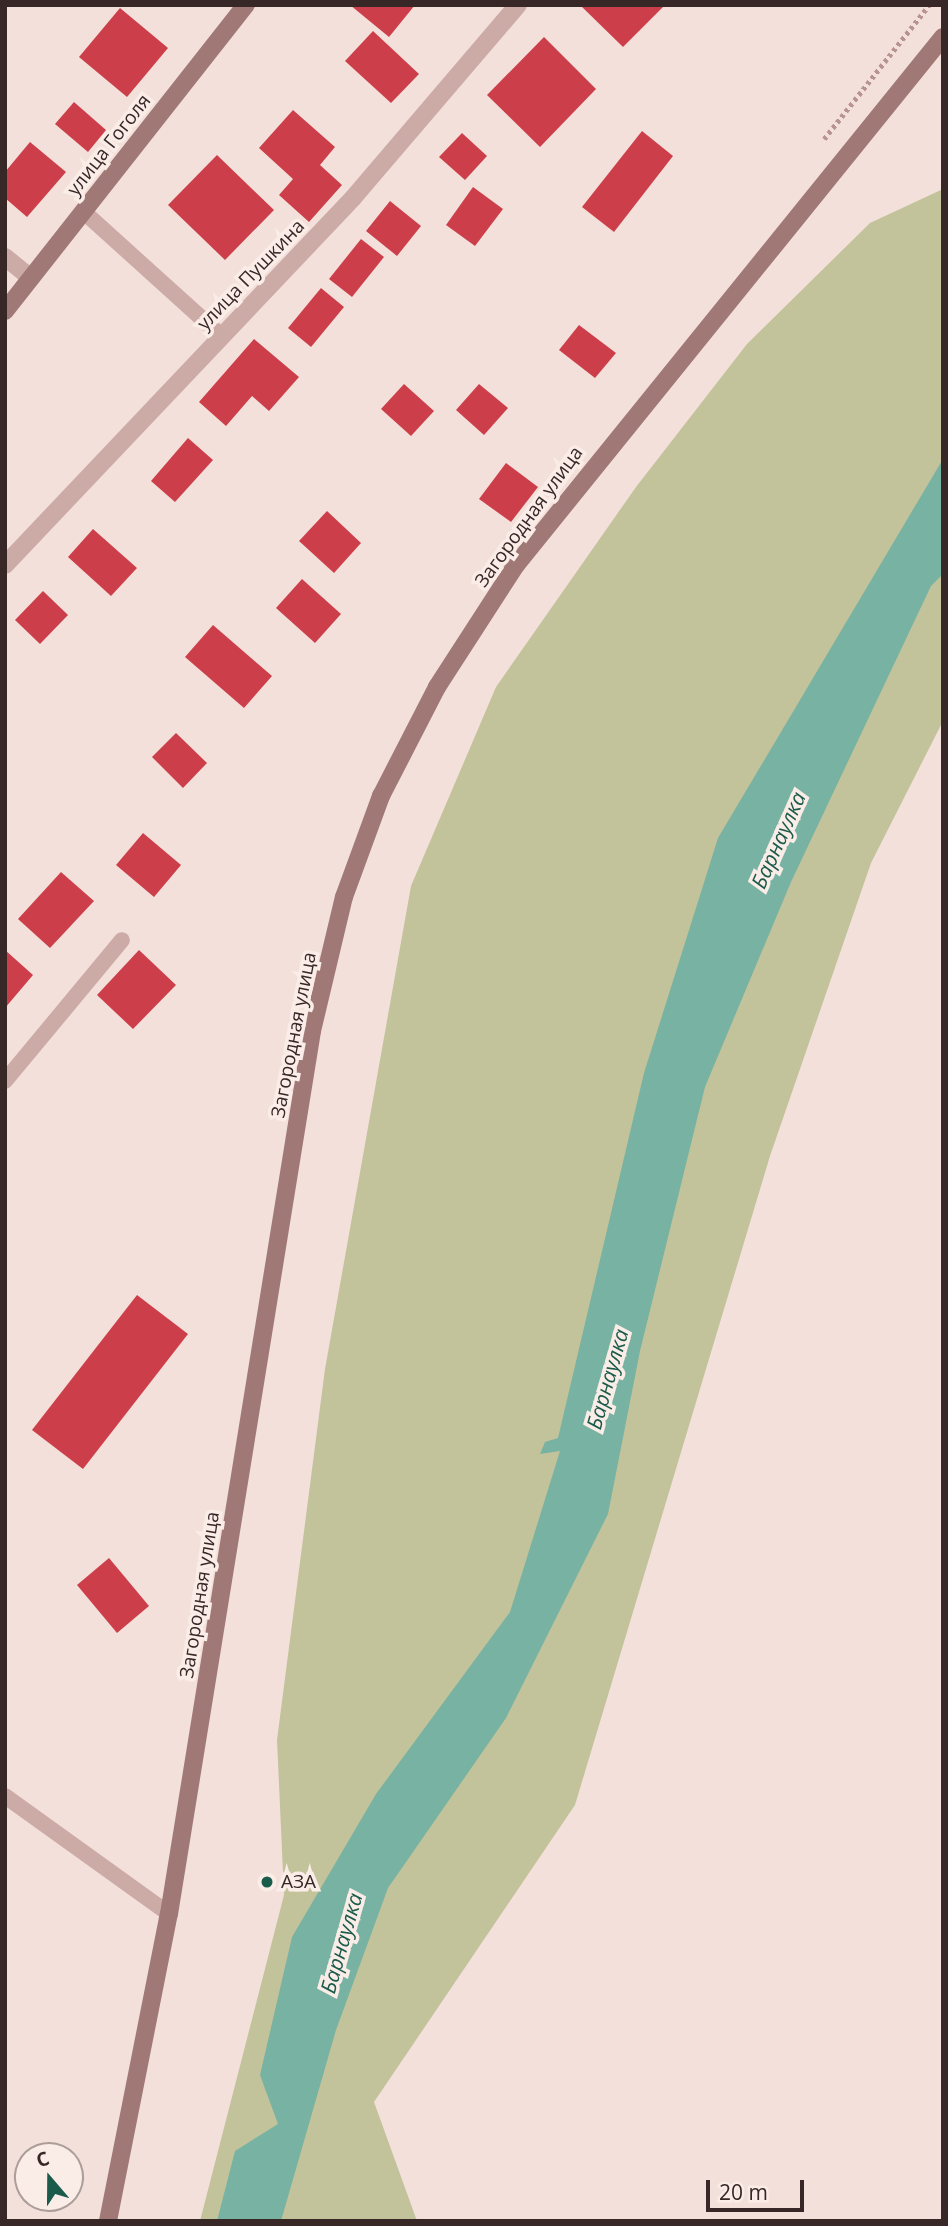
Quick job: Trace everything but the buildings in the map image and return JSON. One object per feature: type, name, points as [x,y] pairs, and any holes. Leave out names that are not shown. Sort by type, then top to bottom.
[{"type":"main road","name":"улица Гоголя","points":[[5,311],[246,5]]},
{"type":"main road","name":"Загородная улица","points":[[108,2221],[169,1914],[312,1031],[344,897],[381,796],[438,687],[516,565],[943,37]]},
{"type":"street","name":"улица Пушкина","points":[[5,565],[353,198],[519,5]]},
{"type":"street","points":[[5,257],[31,278]]},
{"type":"lane","points":[[84,212],[221,337]]},
{"type":"lane","points":[[5,1081],[122,940]]},
{"type":"lane","points":[[5,1797],[169,1914]]},
{"type":"green space","points":[[943,189],[943,721],[871,863],[770,1156],[575,1805],[374,2102],[417,2221],[200,2221],[284,1895],[277,1740],[325,1369],[411,886],[496,687],[636,487],[747,344],[870,223]]},
{"type":"water","name":"Барнаулка","points":[[943,459],[943,574],[931,586],[791,882],[705,1087],[640,1351],[608,1514],[506,1718],[388,1888],[336,2030],[281,2221],[217,2221],[235,2151],[278,2124],[260,2075],[292,1937],[376,1794],[510,1612],[560,1451],[540,1454],[545,1442],[558,1438],[644,1073],[718,838]]},
{"type":"place","name":"АЗА","points":[[267,1882]]}]
